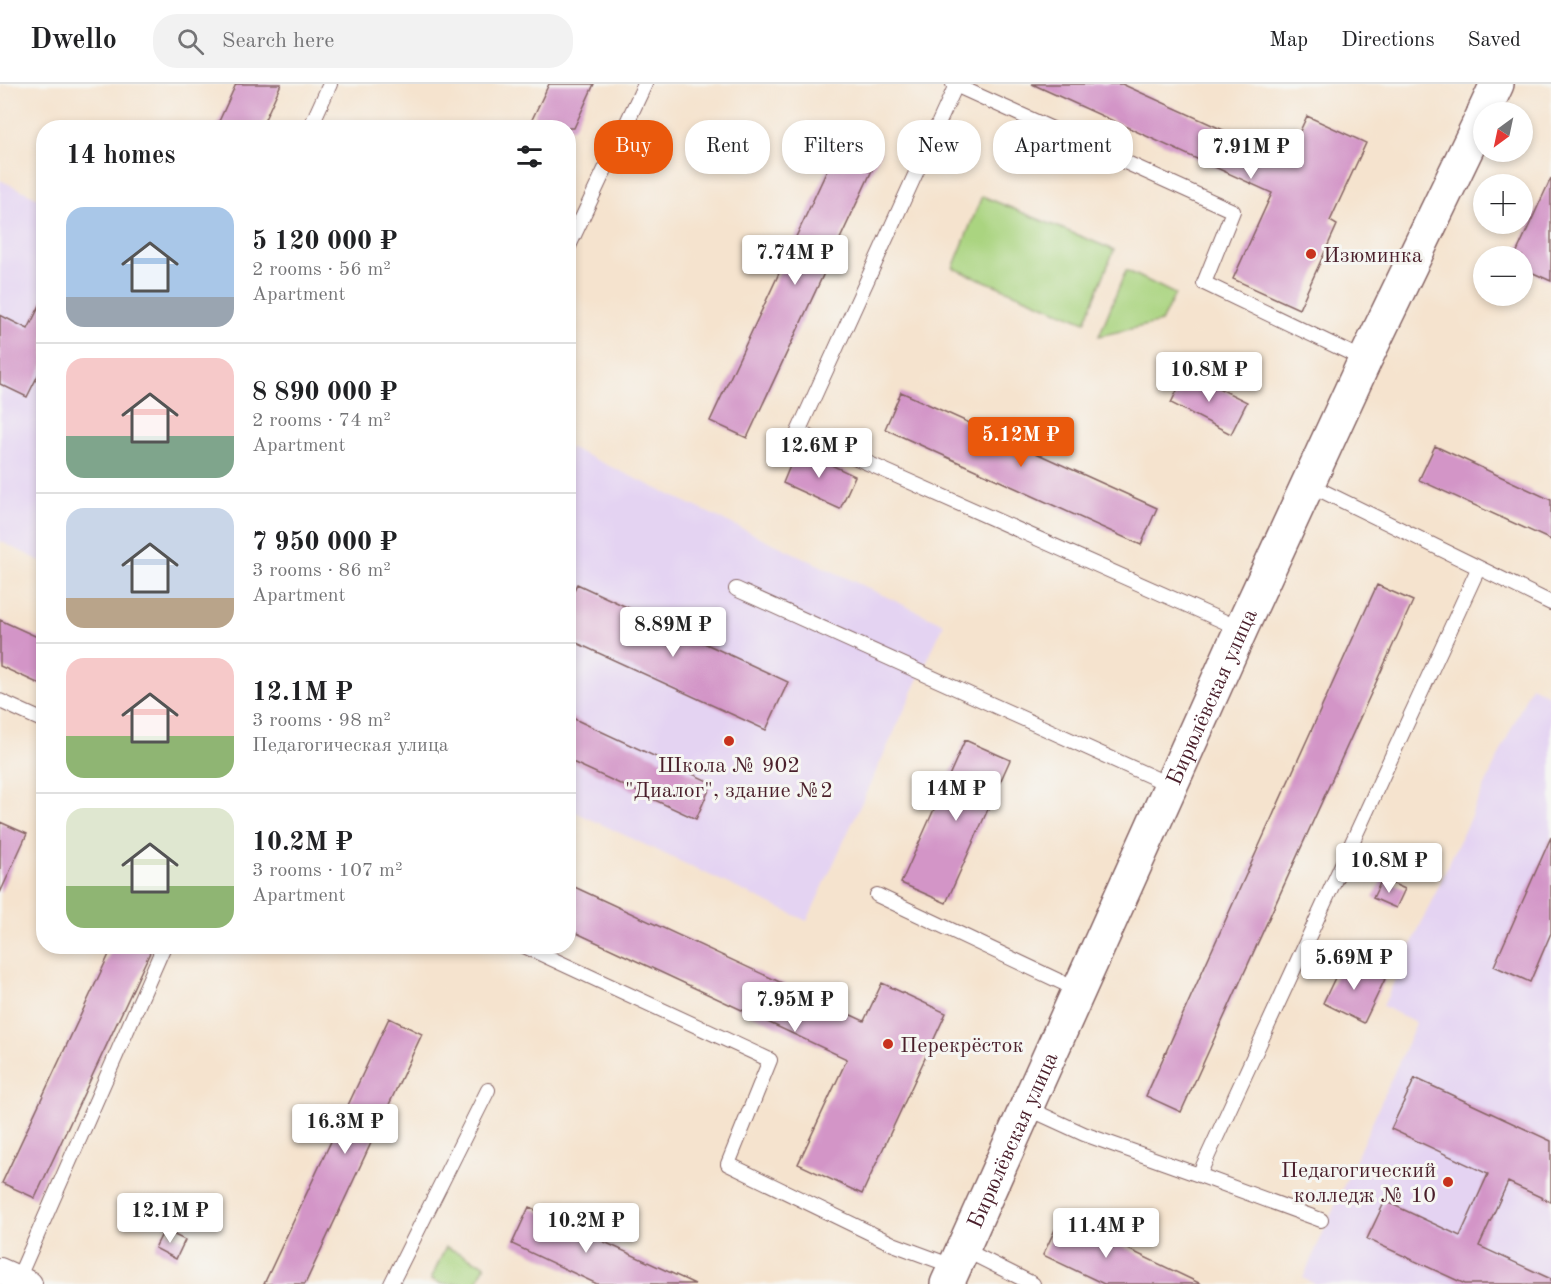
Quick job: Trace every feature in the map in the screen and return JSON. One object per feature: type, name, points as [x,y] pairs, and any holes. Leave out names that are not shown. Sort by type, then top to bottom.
[{"type":"street","name":"Бирюлёвская улица","points":[[1489,102],[1497,84]]},
{"type":"street","name":"Бирюлёвская улица","points":[[955,1267],[1241,629],[1365,360],[1473,136]]},
{"type":"lane","points":[[314,120],[330,84]]},
{"type":"lane","points":[[576,231],[645,84]]},
{"type":"lane","points":[[1241,629],[798,432],[954,85],[1233,211],[1204,283],[1365,360]]},
{"type":"lane","points":[[1308,484],[1551,603]]},
{"type":"lane","points":[[1199,1175],[1478,569]]},
{"type":"lane","points":[[736,589],[1170,785]]},
{"type":"lane","points":[[0,701],[36,717]]},
{"type":"lane","points":[[877,895],[1078,990]]},
{"type":"lane","points":[[16,1278],[160,954]]},
{"type":"lane","points":[[541,954],[770,1060],[728,1164],[893,1244],[955,1267],[1033,1284]]},
{"type":"lane","points":[[392,1284],[488,1090]]},
{"type":"lane","points":[[1025,1107],[1084,1134],[1321,1220]]},
{"type":"shaded area","points":[[0,180],[36,197],[36,559],[0,541]]},
{"type":"shaded area","name":"Школа № 902 \"Диалог\", здание №2","points":[[576,450],[944,624],[807,921],[576,812]]},
{"type":"shaded area","points":[[1531,686],[1551,696],[1551,1284],[1315,1284],[1303,1278],[1416,1023],[1383,1006]]},
{"type":"green space","points":[[982,196],[1114,250],[1085,322],[953,268]]},
{"type":"green space","points":[[1126,270],[1175,294],[1161,322],[1099,336]]},
{"type":"green space","points":[[446,1247],[485,1265],[476,1284],[442,1284],[431,1279]]},
{"type":"building","points":[[236,84],[281,84],[265,120],[220,120]]},
{"type":"building","points":[[549,84],[594,84],[576,124],[576,120],[532,120]]},
{"type":"building","points":[[1032,84],[1122,84],[1287,159],[1307,116],[1366,143],[1330,221],[1337,225],[1299,309],[1233,279],[1272,193],[1133,130],[1133,120],[1111,120]]},
{"type":"building","points":[[825,174],[870,174],[747,438],[710,421]]},
{"type":"building","points":[[1551,178],[1551,281],[1533,273],[1533,246],[1520,246],[1525,234],[1533,234],[1533,217]]},
{"type":"building","points":[[36,313],[36,379],[27,397],[0,384],[0,315],[28,329]]},
{"type":"building","points":[[1186,372],[1247,402],[1231,434],[1171,403]]},
{"type":"building","points":[[901,392],[1157,508],[1141,545],[885,429]]},
{"type":"building","points":[[1435,446],[1551,500],[1551,540],[1419,480]]},
{"type":"building","points":[[797,449],[855,476],[840,509],[783,483]]},
{"type":"building","points":[[577,584],[788,682],[766,730],[576,643]]},
{"type":"building","points":[[1377,585],[1413,601],[1181,1112],[1146,1096]]},
{"type":"building","points":[[0,620],[36,636],[36,682],[0,666]]},
{"type":"building","points":[[576,720],[712,783],[696,819],[576,764]]},
{"type":"building","points":[[965,740],[1010,760],[946,903],[901,883]]},
{"type":"building","points":[[0,822],[27,834],[0,893]]},
{"type":"building","points":[[1551,837],[1551,933],[1530,982],[1494,966]]},
{"type":"building","points":[[1382,879],[1405,889],[1396,908],[1373,898]]},
{"type":"building","points":[[576,888],[864,1021],[882,983],[946,1013],[862,1194],[798,1164],[847,1059],[576,933]]},
{"type":"building","points":[[109,954],[149,954],[35,1198],[2,1183]]},
{"type":"building","points":[[1344,959],[1385,979],[1364,1023],[1323,1003]]},
{"type":"building","points":[[389,1018],[422,1034],[305,1284],[264,1284]]},
{"type":"building","points":[[1415,1078],[1551,1141],[1551,1202],[1508,1182],[1479,1246],[1551,1279],[1551,1284],[1465,1284],[1367,1239],[1385,1201],[1460,1236],[1488,1174],[1391,1129]]},
{"type":"building","points":[[529,1207],[695,1284],[597,1284],[512,1244]]},
{"type":"building","points":[[1061,1217],[1201,1284],[1104,1284],[1043,1255]]},
{"type":"building","points":[[164,1230],[185,1240],[176,1259],[155,1248]]},
{"type":"place","name":"Изюминка","points":[[1311,254]]},
{"type":"place","name":"Школа № 902 \"Диалог\", здание №2","points":[[729,741]]},
{"type":"place","name":"Перекрёсток","points":[[888,1044]]},
{"type":"place","name":"Педагогический колледж № 10","points":[[1448,1182]]}]
